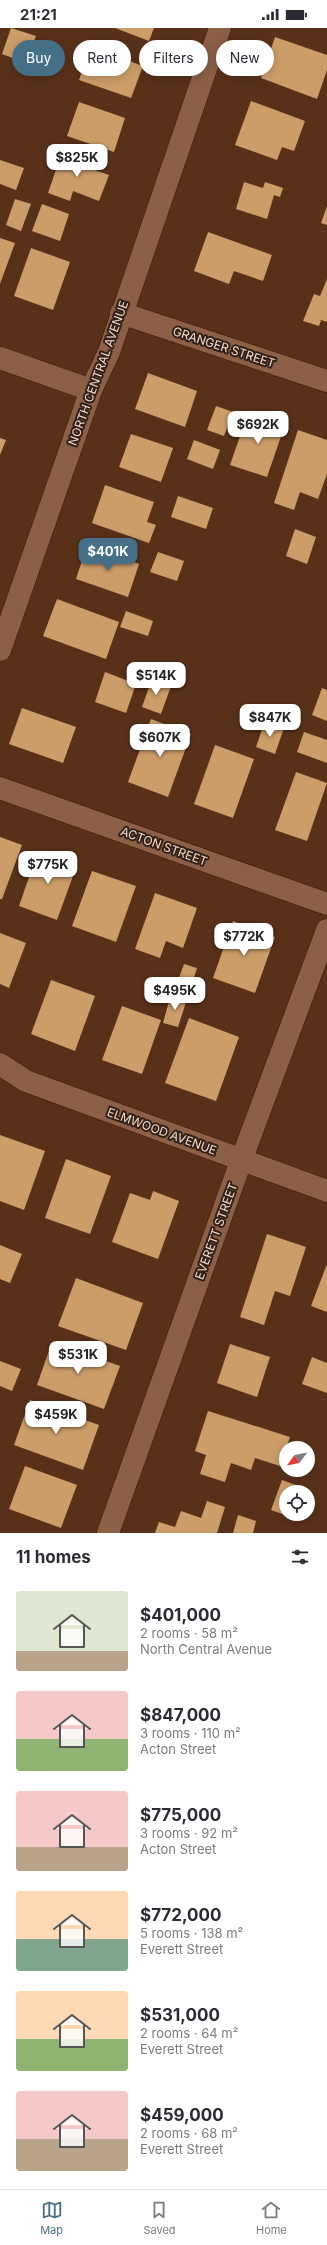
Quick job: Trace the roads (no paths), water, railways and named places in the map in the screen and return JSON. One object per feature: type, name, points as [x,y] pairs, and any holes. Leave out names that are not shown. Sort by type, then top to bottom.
[{"type":"street","name":"NORTH CENTRAL AVENUE","points":[[0,650],[91,390],[109,352],[121,313],[220,28]]},
{"type":"street","name":"GRANGER STREET","points":[[121,313],[327,382]]},
{"type":"street","points":[[0,358],[91,390]]},
{"type":"street","name":"ACTON STREET","points":[[0,788],[327,904]]},
{"type":"street","name":"EVERETT STREET","points":[[108,1533],[241,1161],[327,930]]},
{"type":"street","name":"ELMWOOD AVENUE","points":[[0,1064],[26,1081],[241,1161],[327,1191]]}]
